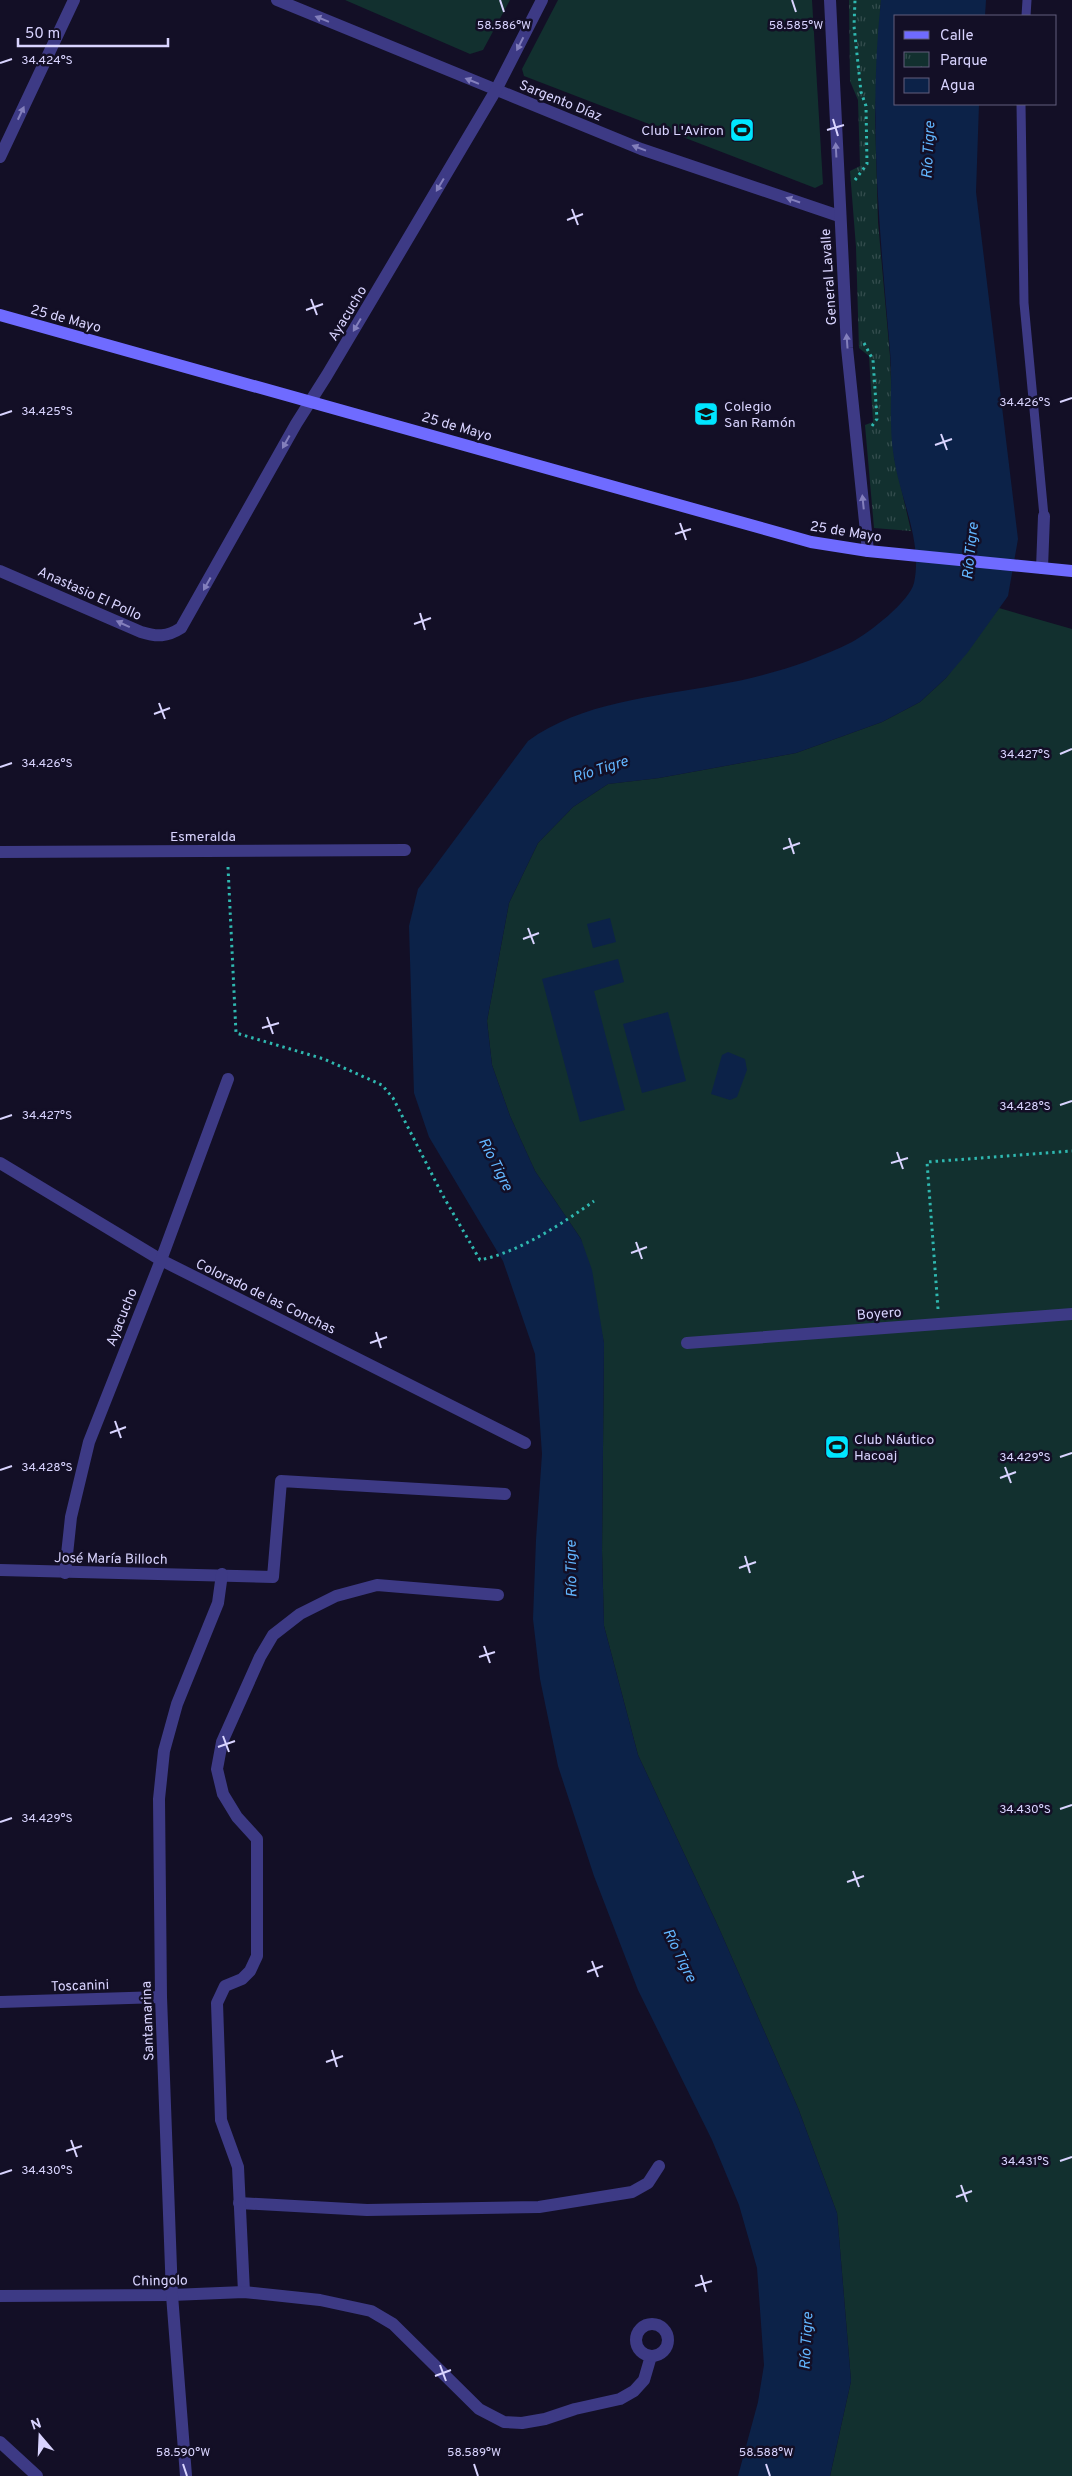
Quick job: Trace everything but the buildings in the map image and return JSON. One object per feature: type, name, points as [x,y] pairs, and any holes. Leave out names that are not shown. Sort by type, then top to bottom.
[{"type":"main road","name":"25 de Mayo","points":[[0,315],[310,400],[811,542],[868,551],[1072,571]]},
{"type":"street","points":[[0,157],[74,0]]},
{"type":"street","name":"Sargento Díaz","points":[[277,0],[641,148],[839,216]]},
{"type":"street","name":"Ayacucho","points":[[169,635],[181,628],[190,615],[310,400],[496,90],[542,0]]},
{"type":"street","name":"General Lavalle","points":[[830,0],[839,216],[847,348],[868,551]]},
{"type":"street","points":[[1042,568],[1044,516]]},
{"type":"street","name":"Anastasio El Pollo","points":[[0,571],[140,632],[155,636],[169,635]]},
{"type":"street","name":"Esmeralda","points":[[0,852],[405,850]]},
{"type":"street","name":"Ayacucho","points":[[65,1573],[71,1517],[89,1442],[161,1260],[228,1079]]},
{"type":"street","name":"Colorado de las Conchas","points":[[0,1163],[161,1260],[525,1443]]},
{"type":"street","name":"Boyero","points":[[687,1343],[1072,1314]]},
{"type":"street","name":"José María Billoch","points":[[0,1570],[65,1573],[273,1576],[281,1481],[505,1494]]},
{"type":"street","name":"Santamarina","points":[[186,2476],[172,2295],[161,1997],[160,1799],[164,1751],[177,1704],[218,1603],[222,1574]]},
{"type":"street","points":[[244,2292],[238,2167],[220,2120],[217,2003],[226,1986],[242,1979],[250,1971],[257,1956],[257,1839],[237,1817],[223,1794],[217,1770],[222,1742],[260,1657],[273,1635],[300,1614],[336,1596],[378,1585],[498,1595]]},
{"type":"street","name":"Toscanini","points":[[0,2002],[161,1997]]},
{"type":"street","points":[[240,2203],[367,2210],[539,2207],[632,2192],[648,2183],[659,2166]]},
{"type":"street","name":"Chingolo","points":[[0,2296],[172,2295],[244,2292],[320,2300],[371,2311],[393,2324],[474,2404],[490,2416],[504,2422],[522,2423],[545,2419],[575,2408],[620,2399],[634,2391],[644,2380],[651,2356]]},
{"type":"street","points":[[0,2442],[37,2476]]},
{"type":"lane","points":[[1026,15],[1027,0]]},
{"type":"lane","points":[[1021,105],[1024,303],[1044,516]]},
{"type":"path","points":[[855,0],[854,26],[861,92],[866,106],[867,164],[855,180],[855,190]]},
{"type":"path","points":[[863,334],[864,343],[873,360],[876,419],[870,430]]},
{"type":"path","points":[[227,851],[236,1032],[324,1059],[382,1085],[393,1098],[442,1194],[480,1260],[499,1256],[570,1219],[594,1201]]},
{"type":"path","points":[[940,1324],[927,1162],[1072,1151]]},
{"type":"green space","points":[[345,0],[510,0],[483,50],[470,54]]},
{"type":"green space","name":"Club L'Aviron","points":[[558,0],[812,0],[823,184],[815,188],[524,76],[522,69]]},
{"type":"green space","points":[[849,0],[881,0],[875,116],[878,222],[890,356],[894,457],[911,531],[874,528],[865,425],[873,422],[869,356],[859,348],[856,247],[850,171],[860,166],[858,100],[850,81]]},
{"type":"green space","name":"Club Náutico Hacoaj","points":[[999,608],[1072,629],[1072,2476],[830,2476],[851,2381],[837,2213],[798,2108],[718,1926],[638,1755],[604,1626],[602,1551],[604,1343],[581,1239],[535,1171],[510,1116],[492,1065],[487,1021],[509,903],[538,843],[573,807],[608,784],[659,778],[796,753],[882,722],[920,702],[946,678]]},
{"type":"water","name":"Río Tigre","points":[[881,0],[986,0],[985,15],[894,15],[894,105],[979,105],[976,192],[1018,539],[1008,596],[968,652],[946,678],[920,702],[882,722],[796,753],[659,778],[608,784],[573,807],[538,843],[509,903],[487,1021],[492,1065],[510,1116],[535,1171],[581,1239],[592,1270],[604,1343],[602,1551],[604,1626],[638,1755],[718,1926],[798,2108],[837,2213],[851,2381],[830,2476],[738,2476],[758,2402],[764,2365],[757,2268],[739,2205],[712,2140],[638,1990],[594,1876],[558,1766],[540,1679],[533,1619],[542,1454],[535,1354],[503,1261],[429,1137],[414,1093],[409,926],[418,889],[528,741],[571,717],[594,709],[752,678],[836,650],[868,632],[888,616],[911,590],[914,583],[916,552],[892,445],[891,364],[879,220],[875,132],[877,44]]},
{"type":"water","points":[[610,918],[616,942],[593,948],[587,924]]},
{"type":"water","points":[[618,959],[624,982],[594,991],[625,1110],[580,1122],[542,979]]},
{"type":"water","points":[[668,1012],[686,1081],[642,1093],[623,1024]]},
{"type":"water","points":[[728,1052],[745,1059],[747,1070],[737,1097],[730,1100],[711,1094],[722,1055]]},
{"type":"place","name":"Club L'Aviron","points":[[742,130]]},
{"type":"place","name":"Colegio San Ramón","points":[[706,414]]},
{"type":"place","name":"Club Náutico Hacoaj","points":[[837,1447]]}]
